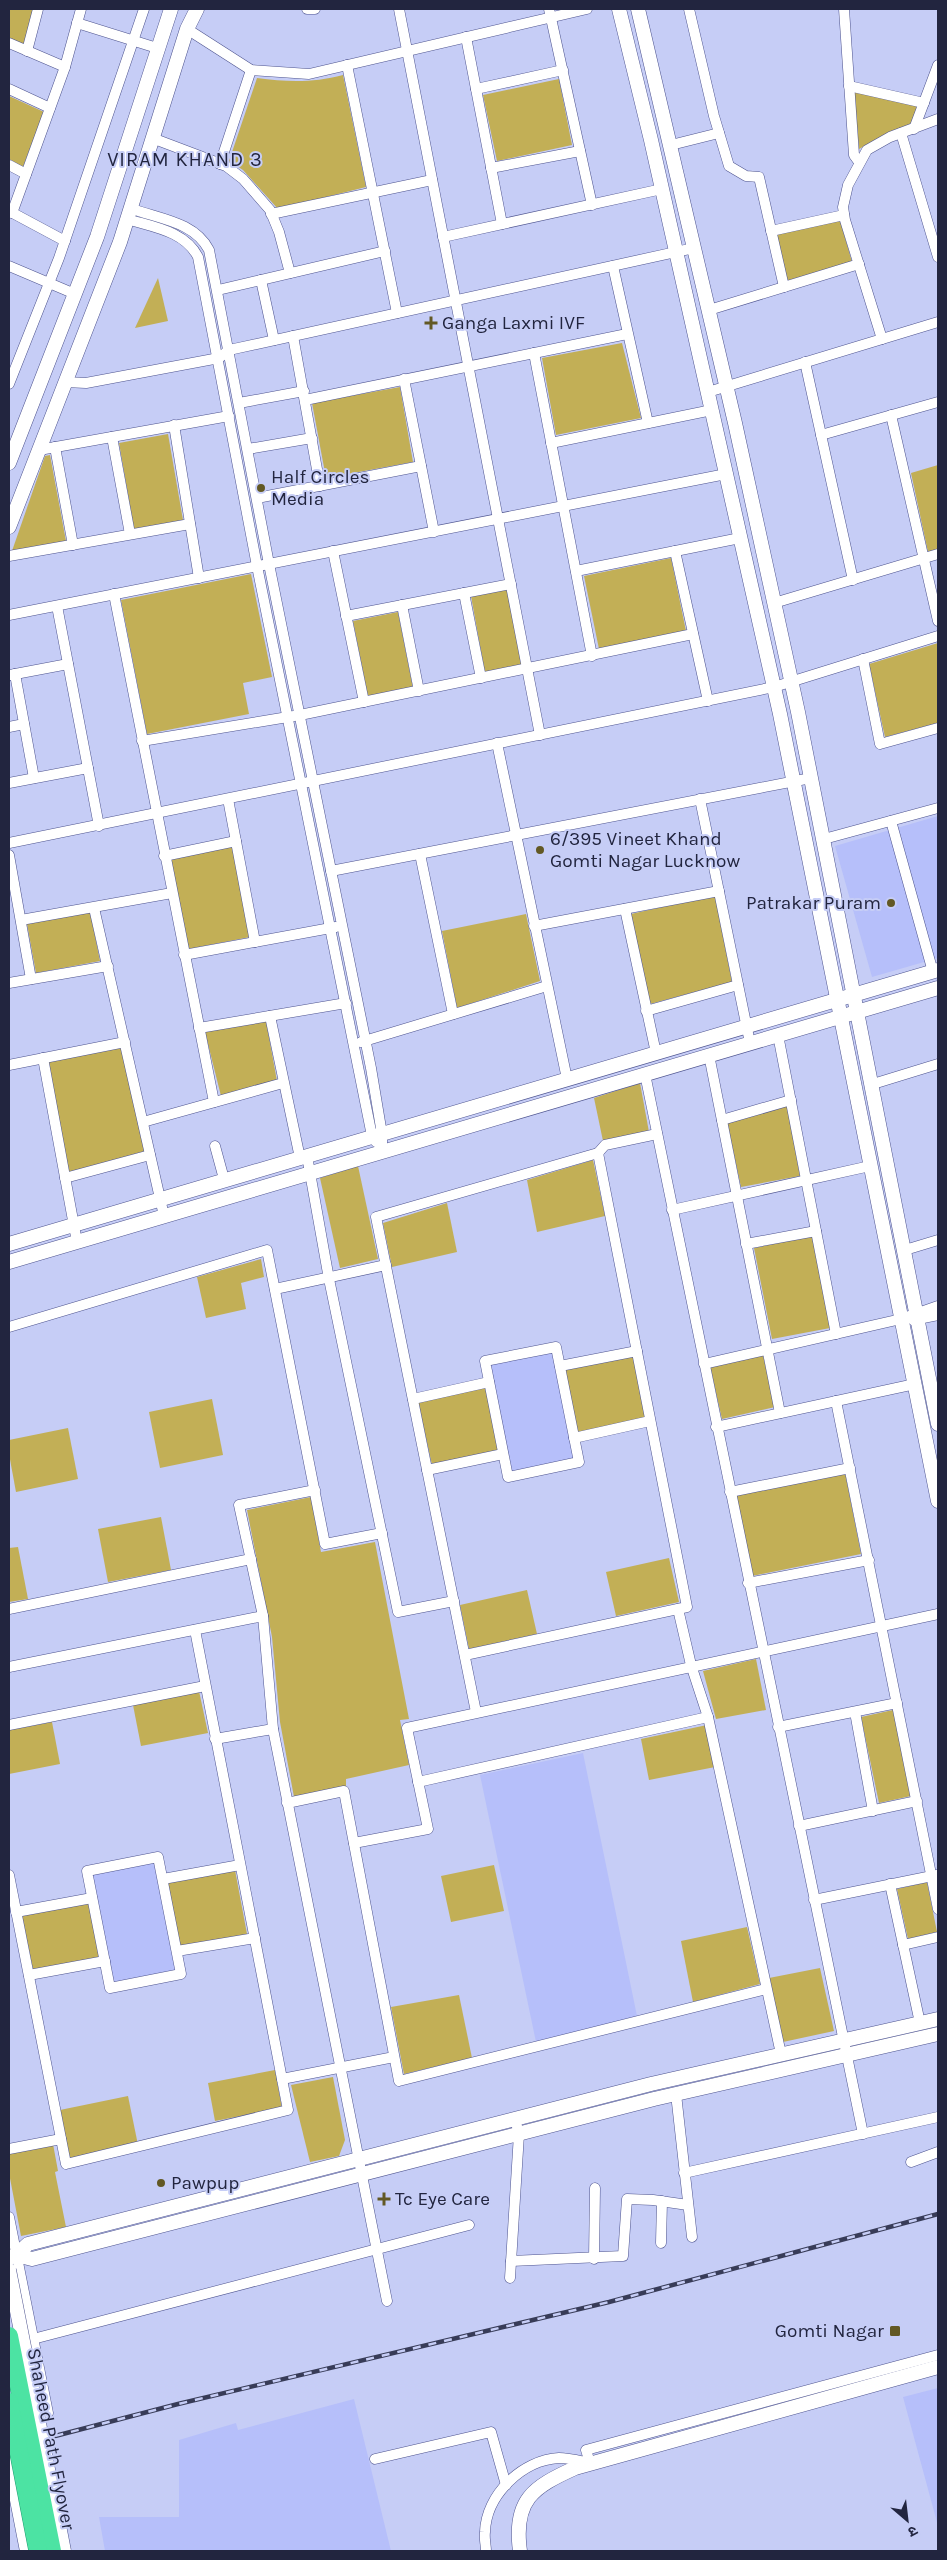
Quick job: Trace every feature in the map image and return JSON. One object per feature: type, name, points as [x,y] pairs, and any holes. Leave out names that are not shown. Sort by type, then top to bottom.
[{"type":"highway","name":"Shaheed Path Flyover","points":[[9,2336],[52,2551]]},
{"type":"highway","name":"Shaheed Path Flyover","points":[[9,2401],[38,2551]]},
{"type":"street","points":[[28,51],[38,9]]},
{"type":"street","points":[[65,241],[10,212],[65,67],[81,9]]},
{"type":"street","points":[[9,384],[65,241],[144,9]]},
{"type":"street","points":[[9,463],[97,237],[171,9]]},
{"type":"street","points":[[9,527],[128,214],[187,29],[197,9]]},
{"type":"street","points":[[307,9],[315,9]]},
{"type":"street","points":[[399,9],[540,735]]},
{"type":"street","points":[[187,29],[251,70],[309,74],[466,37],[550,13],[586,9]]},
{"type":"street","points":[[619,9],[677,252],[774,687],[938,1501]]},
{"type":"street","points":[[638,9],[709,310],[791,680],[918,1316],[934,1378],[938,1424]]},
{"type":"street","points":[[689,9],[719,133],[729,166],[746,176],[759,177],[784,287]]},
{"type":"street","points":[[844,9],[854,155],[859,162]]},
{"type":"street","points":[[550,13],[592,204]]},
{"type":"street","points":[[77,23],[157,48]]},
{"type":"street","points":[[466,37],[502,224]]},
{"type":"street","points":[[9,43],[65,67]]},
{"type":"street","points":[[346,65],[397,313]]},
{"type":"street","points":[[914,129],[938,65]]},
{"type":"street","points":[[220,164],[251,70]]},
{"type":"street","points":[[476,89],[563,70]]},
{"type":"street","points":[[849,86],[924,103]]},
{"type":"street","points":[[9,89],[50,108]]},
{"type":"street","points":[[882,339],[844,215],[843,207],[848,185],[867,150],[901,133],[938,119]]},
{"type":"street","points":[[671,145],[719,133]]},
{"type":"street","points":[[901,133],[938,257]]},
{"type":"street","points":[[152,138],[220,164],[243,179],[271,214],[279,232],[290,273]]},
{"type":"street","points":[[491,168],[580,151]]},
{"type":"street","points":[[9,165],[26,174]]},
{"type":"street","points":[[271,214],[432,180]]},
{"type":"street","points":[[443,237],[662,189]]},
{"type":"street","points":[[128,214],[186,226],[203,238],[209,250],[366,1040],[377,1135]]},
{"type":"street","points":[[128,214],[184,238],[193,246],[203,276],[257,566],[330,928],[354,1044],[382,1151]]},
{"type":"street","points":[[771,231],[844,215]]},
{"type":"street","points":[[65,382],[86,383],[219,358],[229,350],[694,248]]},
{"type":"street","points":[[218,290],[385,251]]},
{"type":"street","points":[[709,310],[859,264]]},
{"type":"street","points":[[9,266],[75,294]]},
{"type":"street","points":[[613,266],[648,423]]},
{"type":"street","points":[[261,280],[274,340]]},
{"type":"street","points":[[708,392],[938,322]]},
{"type":"street","points":[[239,403],[404,380],[627,334]]},
{"type":"street","points":[[293,336],[320,486]]},
{"type":"street","points":[[534,353],[592,656]]},
{"type":"street","points":[[805,362],[853,580]]},
{"type":"street","points":[[404,380],[434,532]]},
{"type":"street","points":[[821,435],[938,402]]},
{"type":"street","points":[[551,443],[712,410]]},
{"type":"street","points":[[891,415],[938,621]]},
{"type":"street","points":[[39,450],[229,416]]},
{"type":"street","points":[[174,426],[199,578]]},
{"type":"street","points":[[112,437],[130,534]]},
{"type":"street","points":[[248,449],[312,438]]},
{"type":"street","points":[[55,447],[73,545]]},
{"type":"street","points":[[257,498],[421,466]]},
{"type":"street","points":[[9,615],[726,474]]},
{"type":"street","points":[[9,556],[190,524]]},
{"type":"street","points":[[576,571],[740,538]]},
{"type":"street","points":[[333,551],[364,702]]},
{"type":"street","points":[[675,551],[708,701]]},
{"type":"street","points":[[774,603],[938,554]]},
{"type":"street","points":[[346,616],[511,584]]},
{"type":"street","points":[[464,593],[482,678]]},
{"type":"street","points":[[114,594],[164,856],[214,1102]]},
{"type":"street","points":[[402,605],[419,691]]},
{"type":"street","points":[[57,606],[99,826]]},
{"type":"street","points":[[142,741],[287,715],[300,715],[693,634]]},
{"type":"street","points":[[9,843],[774,687],[791,680],[938,636]]},
{"type":"street","points":[[863,659],[880,744],[938,728]]},
{"type":"street","points":[[34,778],[24,724],[12,675],[68,664]]},
{"type":"street","points":[[9,727],[24,724]]},
{"type":"street","points":[[497,743],[514,836],[567,1079]]},
{"type":"street","points":[[9,782],[88,768]]},
{"type":"street","points":[[331,871],[811,778]]},
{"type":"street","points":[[228,799],[255,942]]},
{"type":"street","points":[[700,799],[750,1044]]},
{"type":"street","points":[[824,840],[938,808]]},
{"type":"street","points":[[9,1244],[224,1179],[935,971],[891,821]]},
{"type":"street","points":[[164,856],[236,841]]},
{"type":"street","points":[[420,854],[453,1014]]},
{"type":"street","points":[[9,855],[31,980]]},
{"type":"street","points":[[534,926],[719,891]]},
{"type":"street","points":[[21,920],[172,893]]},
{"type":"street","points":[[94,908],[164,1216]]},
{"type":"street","points":[[625,909],[656,1053]]},
{"type":"street","points":[[184,955],[342,926]]},
{"type":"street","points":[[9,984],[108,966]]},
{"type":"street","points":[[646,1011],[738,985]]},
{"type":"street","points":[[354,1044],[547,986]]},
{"type":"street","points":[[9,1262],[938,988]]},
{"type":"street","points":[[199,1028],[346,1003]]},
{"type":"street","points":[[270,1016],[283,1083],[303,1157],[311,1173],[329,1279],[398,1612],[454,1601]]},
{"type":"street","points":[[778,1035],[836,1334]]},
{"type":"street","points":[[9,1065],[125,1042]]},
{"type":"street","points":[[709,1055],[780,1413]]},
{"type":"street","points":[[43,1058],[77,1242]]},
{"type":"street","points":[[873,1084],[938,1064]]},
{"type":"street","points":[[645,1074],[748,1583],[863,2134]]},
{"type":"street","points":[[143,1122],[283,1083]]},
{"type":"street","points":[[722,1120],[791,1100]]},
{"type":"street","points":[[476,1712],[376,1217],[598,1152],[606,1145],[657,1134]]},
{"type":"street","points":[[216,1146],[224,1179]]},
{"type":"street","points":[[465,1655],[687,1607],[598,1152]]},
{"type":"street","points":[[65,1178],[150,1155]]},
{"type":"street","points":[[672,1210],[870,1166]]},
{"type":"street","points":[[746,1244],[816,1231]]},
{"type":"street","points":[[905,1250],[938,1240]]},
{"type":"street","points":[[9,1327],[267,1250],[325,1544],[382,1533]]},
{"type":"street","points":[[275,1289],[329,1279],[386,1264]]},
{"type":"street","points":[[918,1316],[938,1306]]},
{"type":"street","points":[[704,1364],[901,1319],[938,1314]]},
{"type":"street","points":[[556,1347],[579,1462],[508,1476],[489,1382],[485,1361],[556,1347]]},
{"type":"street","points":[[560,1366],[637,1351]]},
{"type":"street","points":[[413,1399],[489,1382]]},
{"type":"street","points":[[716,1426],[914,1384]]},
{"type":"street","points":[[836,1401],[917,1802],[935,1875],[938,1908]]},
{"type":"street","points":[[574,1438],[650,1421]]},
{"type":"street","points":[[427,1470],[503,1454]]},
{"type":"street","points":[[730,1492],[850,1468]]},
{"type":"street","points":[[314,1490],[239,1505],[263,1616],[273,1728],[357,2159],[387,2301]]},
{"type":"street","points":[[9,1609],[251,1559]]},
{"type":"street","points":[[748,1583],[868,1560]]},
{"type":"street","points":[[678,1609],[691,1666],[708,1717],[781,2054]]},
{"type":"street","points":[[354,1843],[428,1829],[407,1728],[762,1650],[938,1614]]},
{"type":"street","points":[[9,1667],[263,1616]]},
{"type":"street","points":[[9,1875],[66,2164],[288,2110],[195,1630]]},
{"type":"street","points":[[9,1725],[205,1686]]},
{"type":"street","points":[[778,1727],[897,1703]]},
{"type":"street","points":[[855,1712],[873,1810]]},
{"type":"street","points":[[418,1782],[708,1717]]},
{"type":"street","points":[[215,1739],[273,1728]]},
{"type":"street","points":[[287,1803],[344,1791],[399,2081],[766,1989]]},
{"type":"street","points":[[799,1826],[917,1802]]},
{"type":"street","points":[[158,1857],[181,1974],[110,1988],[92,1898],[87,1871],[158,1857]]},
{"type":"street","points":[[163,1879],[240,1865]]},
{"type":"street","points":[[814,1900],[935,1875]]},
{"type":"street","points":[[890,1884],[920,2023]]},
{"type":"street","points":[[16,1912],[92,1898]]},
{"type":"street","points":[[903,1945],[938,1937]]},
{"type":"street","points":[[177,1951],[254,1938]]},
{"type":"street","points":[[28,1975],[104,1961]]},
{"type":"street","points":[[13,2257],[28,2244],[357,2159],[781,2054],[938,2019]]},
{"type":"street","points":[[13,2257],[32,2259],[676,2094],[938,2034]]},
{"type":"street","points":[[282,2079],[394,2057]]},
{"type":"street","points":[[676,2094],[692,2238]]},
{"type":"street","points":[[684,2173],[938,2117]]},
{"type":"street","points":[[510,2278],[518,2134],[515,2119]]},
{"type":"street","points":[[9,2149],[61,2139]]},
{"type":"street","points":[[911,2162],[938,2152]]},
{"type":"street","points":[[594,2259],[595,2188]]},
{"type":"street","points":[[511,2261],[594,2259],[623,2256],[627,2199],[688,2205]]},
{"type":"street","points":[[661,2243],[662,2201]]},
{"type":"street","points":[[9,2217],[13,2257],[33,2339],[48,2413]]},
{"type":"street","points":[[33,2339],[377,2251],[469,2225]]},
{"type":"street","points":[[9,2270],[64,2551]]},
{"type":"street","points":[[590,2463],[586,2450],[938,2355]]},
{"type":"street","points":[[520,2551],[518,2518],[529,2496],[548,2480],[590,2463],[938,2367]]},
{"type":"street","points":[[9,2401],[44,2393]]},
{"type":"street","points":[[374,2459],[491,2432],[506,2485]]},
{"type":"street","points":[[486,2551],[484,2531],[488,2514],[510,2480],[539,2463],[559,2458],[590,2463]]},
{"type":"street","points":[[9,2459],[27,2551]]},
{"type":"shaded area","points":[[9,9],[34,9],[24,45],[9,38]]},
{"type":"shaded area","points":[[343,75],[366,187],[278,209],[243,170],[229,161],[257,78],[300,81]]},
{"type":"shaded area","points":[[559,79],[572,145],[497,161],[483,95]]},
{"type":"shaded area","points":[[854,91],[918,106],[911,124],[886,134],[859,149]]},
{"type":"shaded area","points":[[9,96],[44,112],[23,167],[9,159]]},
{"type":"shaded area","points":[[840,220],[852,262],[786,281],[777,234]]},
{"type":"shaded area","points":[[158,278],[168,321],[135,328]]},
{"type":"shaded area","points":[[622,343],[641,418],[556,435],[542,358]]},
{"type":"shaded area","points":[[400,387],[413,462],[326,478],[312,403]]},
{"type":"shaded area","points":[[168,434],[183,520],[134,529],[119,443]]},
{"type":"shaded area","points":[[50,455],[66,541],[12,551],[45,456]]},
{"type":"shaded area","points":[[938,465],[938,549],[928,552],[911,473]]},
{"type":"shaded area","points":[[671,558],[686,631],[599,649],[584,576]]},
{"type":"shaded area","points":[[251,574],[272,677],[243,683],[249,714],[147,734],[121,600]]},
{"type":"shaded area","points":[[508,589],[522,666],[485,673],[471,596]]},
{"type":"shaded area","points":[[398,612],[413,688],[368,697],[353,621]]},
{"type":"shaded area","points":[[938,643],[938,723],[885,737],[869,664]]},
{"type":"shaded area","points":[[938,816],[938,958],[872,977],[835,846]]},
{"type":"shaded area","points":[[232,846],[250,937],[189,949],[171,858]]},
{"type":"shaded area","points":[[715,895],[732,982],[650,1004],[631,914]]},
{"type":"shaded area","points":[[90,911],[100,961],[36,973],[27,924]]},
{"type":"shaded area","points":[[526,914],[540,981],[457,1008],[442,931]]},
{"type":"shaded area","points":[[266,1021],[277,1081],[221,1096],[205,1032]]},
{"type":"shaded area","points":[[122,1046],[145,1151],[69,1173],[48,1061]]},
{"type":"shaded area","points":[[640,1083],[649,1132],[603,1141],[594,1098]]},
{"type":"shaded area","points":[[787,1105],[800,1176],[741,1187],[727,1123]]},
{"type":"shaded area","points":[[593,1160],[605,1216],[537,1232],[527,1180]]},
{"type":"shaded area","points":[[358,1166],[378,1259],[340,1268],[320,1178]]},
{"type":"shaded area","points":[[447,1203],[457,1252],[392,1267],[383,1223]]},
{"type":"shaded area","points":[[812,1236],[830,1328],[772,1339],[754,1248]]},
{"type":"shaded area","points":[[261,1259],[264,1277],[241,1283],[246,1309],[206,1318],[197,1277]]},
{"type":"shaded area","points":[[553,1352],[575,1459],[512,1472],[490,1365]]},
{"type":"shaded area","points":[[763,1355],[775,1407],[722,1419],[710,1367]]},
{"type":"shaded area","points":[[633,1356],[646,1419],[578,1433],[565,1370]]},
{"type":"shaded area","points":[[485,1387],[499,1451],[432,1465],[418,1402]]},
{"type":"shaded area","points":[[212,1399],[223,1455],[160,1468],[149,1412]]},
{"type":"shaded area","points":[[68,1428],[78,1479],[16,1492],[9,1454],[9,1440]]},
{"type":"shaded area","points":[[845,1472],[861,1554],[752,1576],[736,1494]]},
{"type":"shaded area","points":[[311,1497],[321,1552],[375,1542],[409,1719],[400,1720],[409,1765],[346,1779],[346,1787],[294,1797],[280,1722],[272,1637],[247,1510]]},
{"type":"shaded area","points":[[161,1517],[171,1570],[108,1582],[98,1529]]},
{"type":"shaded area","points":[[18,1547],[28,1599],[9,1602],[9,1548]]},
{"type":"shaded area","points":[[669,1558],[679,1602],[616,1616],[606,1572]]},
{"type":"shaded area","points":[[527,1590],[537,1634],[469,1649],[460,1605]]},
{"type":"shaded area","points":[[756,1659],[766,1710],[716,1719],[703,1671]]},
{"type":"shaded area","points":[[199,1691],[208,1733],[141,1746],[133,1705]]},
{"type":"shaded area","points":[[893,1710],[911,1796],[879,1803],[861,1717]]},
{"type":"shaded area","points":[[52,1722],[60,1764],[9,1774],[9,1730]]},
{"type":"shaded area","points":[[707,1725],[715,1767],[649,1780],[641,1739]]},
{"type":"shaded area","points":[[583,1753],[637,2016],[536,2042],[480,1775]]},
{"type":"shaded area","points":[[154,1863],[175,1970],[114,1982],[93,1875]]},
{"type":"shaded area","points":[[494,1865],[504,1911],[451,1922],[441,1876]]},
{"type":"shaded area","points":[[235,1870],[247,1934],[180,1947],[168,1883]]},
{"type":"shaded area","points":[[927,1882],[937,1932],[908,1939],[897,1889]]},
{"type":"shaded area","points":[[89,1903],[99,1957],[33,1970],[22,1916]]},
{"type":"shaded area","points":[[747,1927],[760,1984],[693,2002],[681,1941]]},
{"type":"shaded area","points":[[820,1968],[834,2031],[783,2042],[769,1978]]},
{"type":"shaded area","points":[[459,1995],[472,2058],[404,2074],[391,2007]]},
{"type":"shaded area","points":[[275,2070],[282,2108],[215,2121],[208,2083]]},
{"type":"shaded area","points":[[333,2077],[345,2140],[339,2156],[310,2162],[291,2085]]},
{"type":"shaded area","points":[[128,2096],[138,2145],[70,2159],[60,2110]]},
{"type":"shaded area","points":[[53,2144],[58,2171],[55,2172],[66,2227],[21,2236],[9,2173],[9,2153]]},
{"type":"shaded area","points":[[938,2388],[938,2526],[903,2397]]},
{"type":"shaded area","points":[[354,2399],[391,2551],[105,2551],[99,2517],[179,2517],[179,2440],[236,2423],[238,2430]]},
{"type":"railway","points":[[9,2448],[178,2404],[609,2302],[938,2214]]},
{"type":"place","name":"Ganga Laxmi IVF","points":[[431,323]]},
{"type":"place","name":"Half Circles Media","points":[[261,488]]},
{"type":"place","name":"6/395 Vineet Khand Gomti Nagar Lucknow","points":[[540,850]]},
{"type":"place","name":"Patrakar Puram","points":[[891,903]]},
{"type":"place","name":"Pawpup","points":[[161,2183]]},
{"type":"place","name":"Tc Eye Care","points":[[384,2199]]},
{"type":"place","name":"Gomti Nagar","points":[[895,2331]]},
{"type":"district","name":"VIRAM KHAND 3","points":[[185,159]]}]
